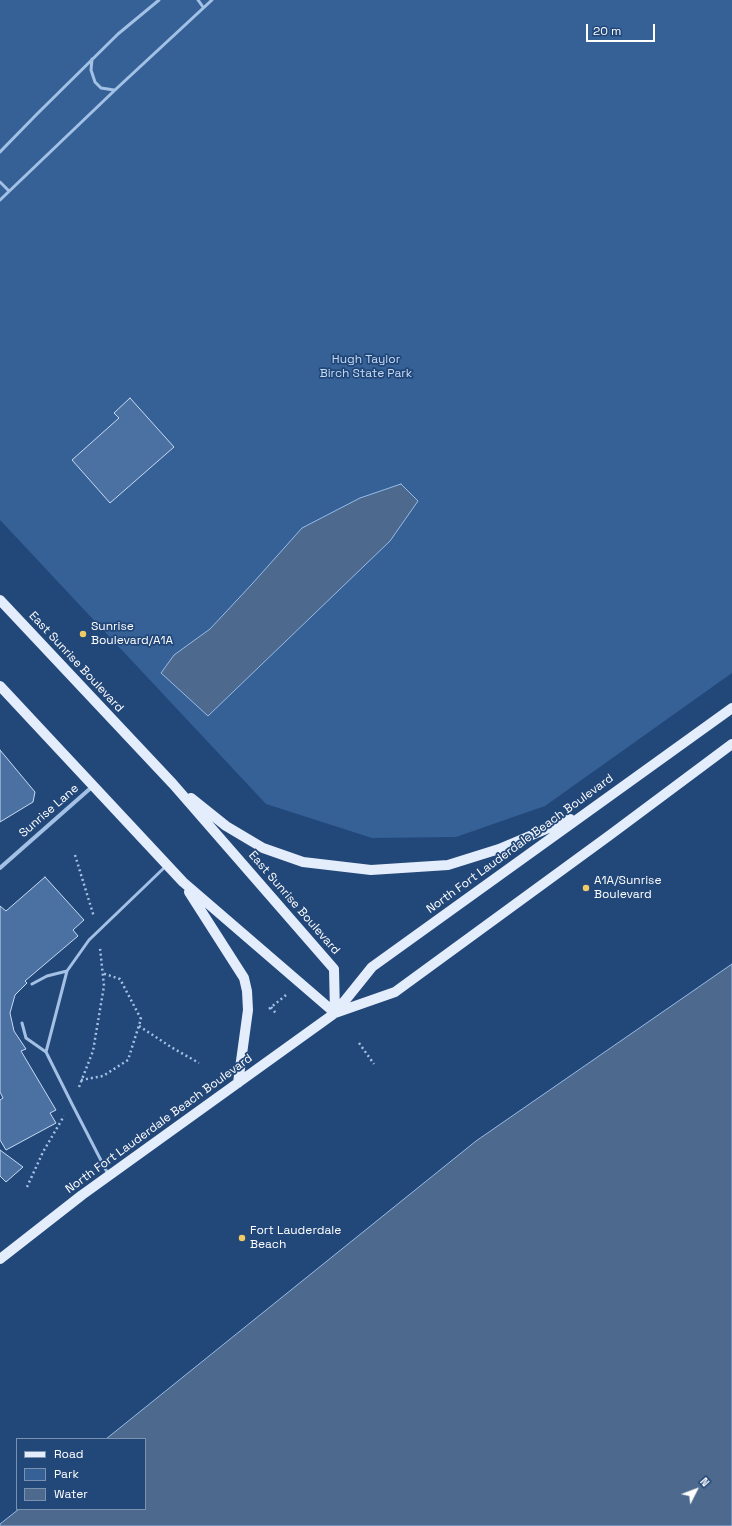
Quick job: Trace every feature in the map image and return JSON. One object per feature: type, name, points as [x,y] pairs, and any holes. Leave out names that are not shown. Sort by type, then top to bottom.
[{"type":"main road","name":"East Sunrise Boulevard","points":[[0,600],[173,784],[334,969],[335,1013]]},
{"type":"main road","points":[[0,686],[183,882],[335,1013]]},
{"type":"main road","name":"North Fort Lauderdale Beach Boulevard","points":[[0,1259],[109,1176],[335,1013],[372,967],[732,708]]},
{"type":"main road","name":"North Fort Lauderdale Beach Boulevard","points":[[335,1013],[395,992],[732,744]]},
{"type":"main road","points":[[173,784],[226,826],[263,848],[303,862],[371,870],[448,865],[499,850],[588,811]]},
{"type":"main road","points":[[183,882],[244,978],[247,991],[248,1010],[238,1083]]},
{"type":"street","name":"Sunrise Lane","points":[[0,868],[93,786]]},
{"type":"lane","points":[[0,152],[118,34],[159,0]]},
{"type":"lane","points":[[198,0],[204,7]]},
{"type":"lane","points":[[0,200],[114,90],[212,0]]},
{"type":"lane","points":[[92,59],[91,70],[95,82],[101,88],[114,90]]},
{"type":"lane","points":[[0,182],[9,192]]},
{"type":"lane","points":[[46,1052],[67,971],[90,940],[167,865]]},
{"type":"lane","points":[[32,984],[47,976],[67,971]]},
{"type":"lane","points":[[22,1023],[26,1038],[46,1052],[109,1176]]},
{"type":"path","points":[[27,1187],[43,1152],[72,1104],[93,1051],[104,986],[98,932],[75,855]]},
{"type":"path","points":[[81,1080],[103,1076],[128,1060],[141,1019],[120,979],[102,973]]},
{"type":"path","points":[[277,1016],[270,1008],[286,995]]},
{"type":"path","points":[[139,1026],[171,1047],[199,1062]]},
{"type":"path","points":[[359,1043],[374,1064]]},
{"type":"green space","name":"Hugh Taylor Birch State Park","points":[[0,0],[732,0],[732,673],[545,806],[456,837],[372,838],[266,804],[0,520]]},
{"type":"water","points":[[401,484],[418,501],[390,541],[208,716],[161,673],[174,655],[210,629],[302,528],[360,498]]},
{"type":"water","points":[[732,964],[732,1526],[0,1526],[0,1524],[18,1510],[146,1510],[146,1438],[107,1438],[476,1141]]},
{"type":"building","points":[[130,398],[174,447],[110,503],[72,460],[119,418],[114,413]]},
{"type":"building","points":[[0,750],[35,792],[33,802],[0,822]]},
{"type":"building","points":[[45,877],[84,920],[73,930],[78,936],[25,981],[27,983],[15,995],[10,1013],[14,1031],[26,1049],[21,1051],[56,1110],[50,1113],[56,1123],[6,1150],[0,1140],[0,1100],[3,1098],[0,1092],[0,906],[6,911]]},
{"type":"building","points":[[0,1150],[23,1167],[6,1182],[0,1176]]},
{"type":"place","name":"Sunrise Boulevard/A1A","points":[[83,634]]},
{"type":"place","name":"A1A/Sunrise Boulevard","points":[[586,888]]},
{"type":"place","name":"Fort Lauderdale Beach","points":[[242,1238]]}]
